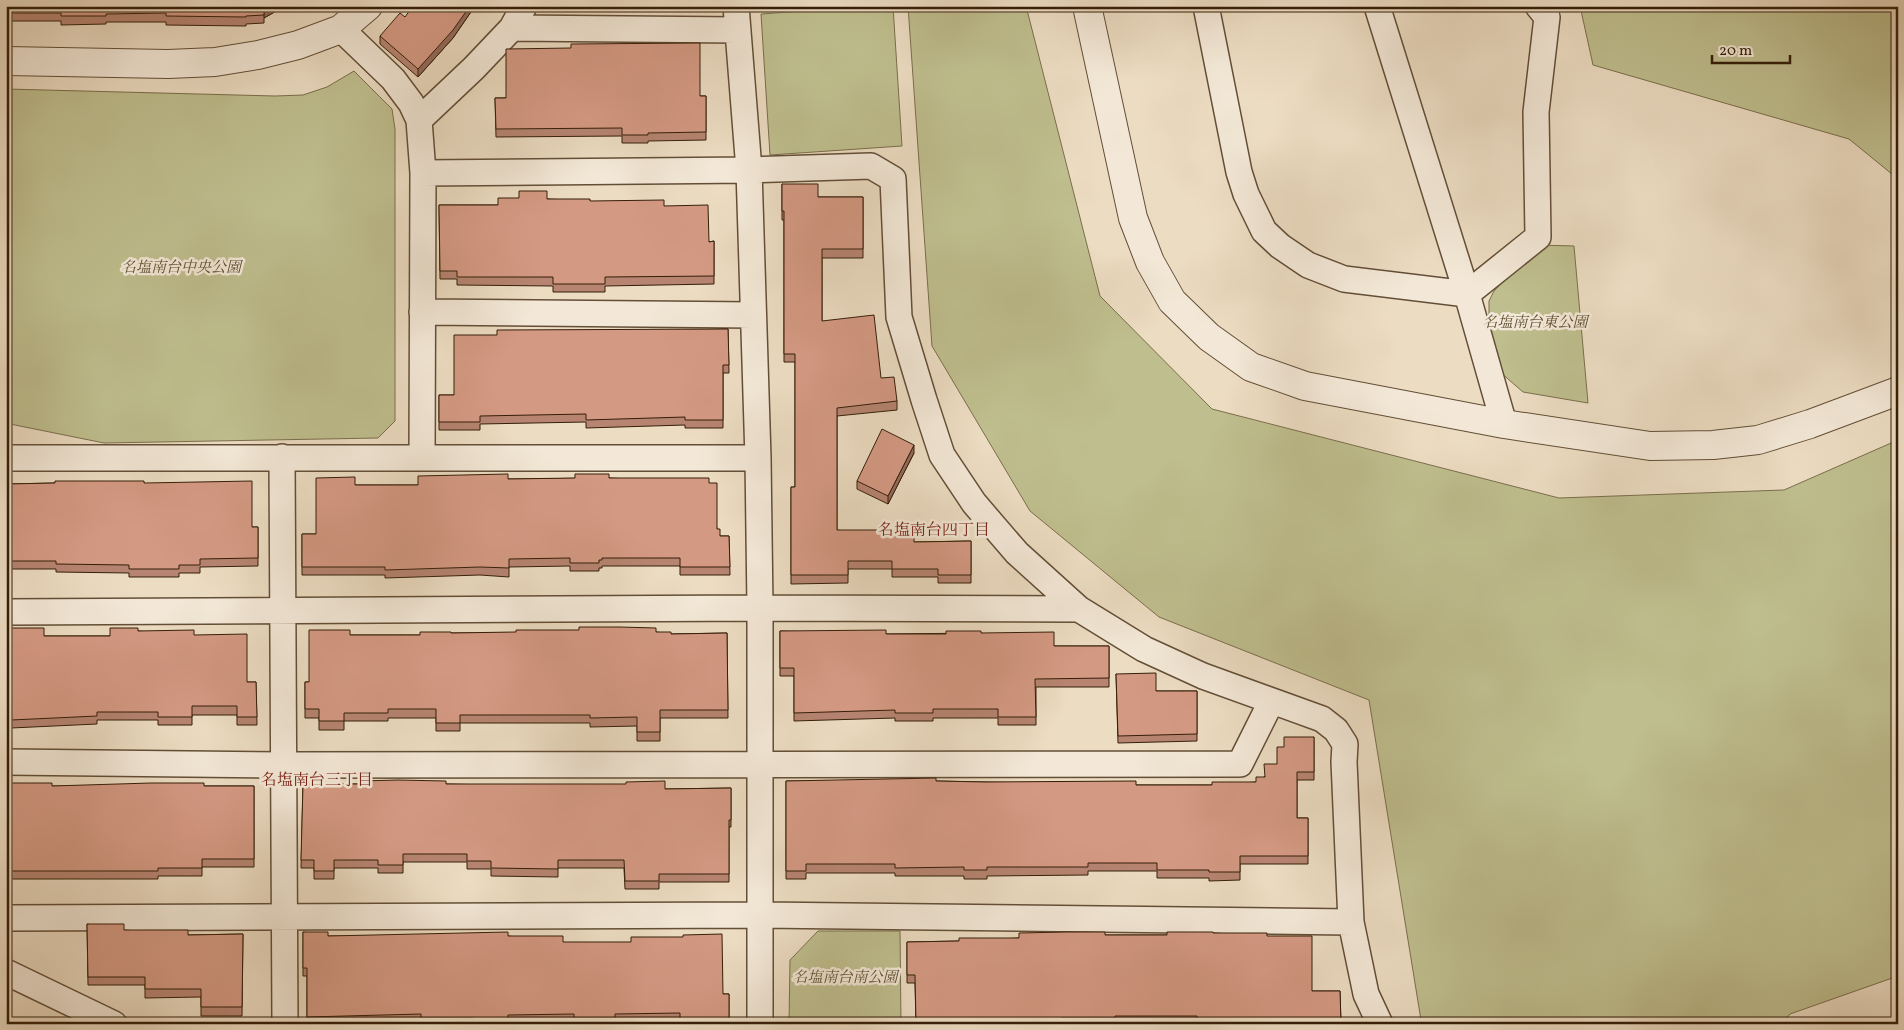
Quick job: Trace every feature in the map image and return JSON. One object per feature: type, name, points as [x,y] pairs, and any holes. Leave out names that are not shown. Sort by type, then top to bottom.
[{"type":"street","points":[[6,61],[168,64],[216,62],[258,55],[298,45],[341,29],[368,6]]},
{"type":"street","points":[[419,120],[474,68],[512,28],[524,6]]},
{"type":"street","points":[[1087,6],[1133,218],[1150,262],[1172,301],[1209,337],[1251,367],[1305,386],[1504,424],[1650,446],[1713,445],[1758,440],[1810,424],[1898,391]]},
{"type":"street","points":[[1206,6],[1239,172],[1246,194],[1264,231],[1280,246],[1308,265],[1344,279],[1467,294],[1538,237],[1536,112],[1547,17],[1538,6]]},
{"type":"street","points":[[1377,6],[1467,294],[1504,424]]},
{"type":"street","points":[[512,28],[737,18],[749,170],[758,458],[760,1024]]},
{"type":"street","points":[[341,29],[393,79],[411,103],[419,120],[423,173],[422,458]]},
{"type":"street","points":[[423,173],[749,170],[871,166],[894,179],[899,317],[942,455],[974,503],[1017,553],[1079,609],[1144,649],[1203,676],[1322,719],[1336,730],[1345,744],[1351,922],[1366,994],[1380,1024]]},
{"type":"street","points":[[422,312],[753,316]]},
{"type":"street","points":[[282,457],[285,1024]]},
{"type":"street","points":[[6,458],[758,458]]},
{"type":"street","points":[[6,612],[760,608],[1079,609]]},
{"type":"street","points":[[6,762],[285,765],[1240,764],[1271,702]]},
{"type":"street","points":[[6,918],[759,915],[1351,922]]},
{"type":"street","points":[[6,972],[114,1024]]},
{"type":"green space","points":[[893,6],[902,146],[770,155],[761,14]]},
{"type":"green space","points":[[908,6],[1026,6],[1100,296],[1212,409],[1559,498],[1784,490],[1898,440],[1898,716],[1896,718],[1898,730],[1898,976],[1790,1014],[1782,1024],[1423,1024],[1369,700],[1159,617],[1030,511],[932,346]]},
{"type":"green space","points":[[1580,6],[1898,6],[1898,179],[1849,139],[1593,65]]},
{"type":"green space","name":"名塩南台中央公園","points":[[354,71],[392,109],[395,129],[395,421],[378,438],[104,443],[10,424],[6,402],[6,89],[275,96],[303,95],[327,87]]},
{"type":"green space","name":"名塩南台東公園","points":[[1538,245],[1574,246],[1588,403],[1523,392],[1500,372],[1489,328],[1489,301],[1494,291]]},
{"type":"green space","name":"名塩南台南公園","points":[[818,931],[900,931],[901,1024],[789,1024],[790,960]]},
{"type":"building","points":[[6,6],[270,6],[264,10],[264,15],[246,17],[166,16],[166,13],[61,16],[61,13],[6,13]]},
{"type":"building","points":[[413,6],[470,6],[453,30],[418,69],[380,36],[400,13],[405,17]]},
{"type":"building","points":[[700,43],[700,96],[706,96],[706,132],[622,135],[622,128],[496,129],[495,98],[506,98],[506,49],[571,48],[571,44]]},
{"type":"building","points":[[782,184],[818,184],[818,197],[863,197],[863,249],[822,249],[822,321],[874,315],[881,378],[894,377],[897,401],[837,408],[837,530],[914,530],[914,542],[971,541],[971,575],[938,575],[938,569],[892,569],[892,561],[848,561],[848,575],[791,575],[791,487],[795,487],[795,354],[784,354],[784,211],[782,211]]},
{"type":"building","points":[[519,191],[547,191],[547,199],[590,199],[590,201],[664,200],[664,206],[708,205],[709,242],[714,241],[714,276],[605,277],[605,284],[553,284],[553,277],[457,277],[457,271],[440,271],[439,205],[498,205],[498,198],[519,198]]},
{"type":"building","points":[[728,329],[729,365],[723,365],[723,420],[685,420],[685,417],[586,420],[586,414],[480,416],[480,422],[439,422],[439,395],[454,395],[454,335],[497,335],[497,330]]},
{"type":"building","points":[[882,429],[914,445],[888,496],[857,481]]},
{"type":"building","points":[[508,474],[508,479],[575,478],[575,474],[609,474],[609,478],[709,478],[709,483],[717,483],[717,529],[720,529],[720,536],[729,536],[730,567],[680,567],[680,558],[602,558],[602,560],[599,560],[599,563],[570,563],[570,558],[509,559],[509,568],[385,570],[385,567],[302,567],[302,534],[316,534],[316,478],[355,477],[355,485],[418,485],[418,476]]},
{"type":"building","points":[[55,481],[144,481],[144,483],[252,481],[252,527],[258,527],[258,558],[200,559],[200,565],[179,565],[179,569],[129,569],[129,565],[56,564],[56,561],[6,561],[6,484],[55,483]]},
{"type":"building","points":[[579,627],[656,628],[656,632],[671,632],[671,634],[727,633],[728,710],[660,710],[660,732],[637,732],[637,717],[590,718],[590,715],[460,715],[460,723],[436,723],[436,709],[388,709],[388,713],[344,713],[344,721],[319,721],[319,709],[305,709],[305,682],[309,682],[309,630],[350,630],[350,635],[420,635],[420,632],[579,630]]},
{"type":"building","points":[[6,628],[44,628],[44,636],[110,636],[110,628],[138,628],[138,631],[194,630],[194,635],[247,634],[247,682],[256,682],[257,717],[237,717],[237,706],[192,706],[192,717],[158,717],[158,712],[97,712],[97,716],[11,720],[11,710],[6,710]]},
{"type":"building","points":[[886,630],[886,634],[946,634],[946,631],[981,631],[981,633],[1054,632],[1054,646],[1109,646],[1109,678],[1035,679],[1036,717],[998,717],[998,709],[933,709],[933,713],[895,713],[895,710],[794,713],[794,668],[780,668],[780,631]]},
{"type":"building","points":[[1156,673],[1156,691],[1197,691],[1197,734],[1118,736],[1116,674]]},
{"type":"building","points":[[1284,737],[1314,737],[1314,772],[1297,772],[1297,818],[1308,818],[1308,856],[1240,856],[1240,872],[1157,870],[1157,863],[1088,863],[1088,867],[987,867],[987,870],[964,870],[964,867],[895,868],[895,864],[806,864],[806,871],[786,871],[786,781],[936,778],[936,781],[986,782],[1136,781],[1136,785],[1212,785],[1212,782],[1256,782],[1256,777],[1265,777],[1264,764],[1277,764],[1277,747],[1284,747]]},
{"type":"building","points":[[361,781],[446,781],[446,784],[626,784],[626,782],[665,781],[665,789],[731,788],[729,874],[659,874],[659,881],[625,881],[624,860],[558,860],[558,869],[491,868],[491,861],[467,861],[467,854],[403,854],[403,865],[378,865],[378,860],[334,860],[334,871],[314,871],[314,860],[301,860],[303,784],[361,784]]},
{"type":"building","points":[[9,783],[52,783],[52,786],[204,783],[204,786],[254,786],[254,859],[202,859],[202,868],[158,868],[158,871],[6,871],[6,835],[9,835]]},
{"type":"building","points":[[87,924],[124,924],[124,930],[188,930],[188,935],[243,934],[242,1007],[201,1007],[201,989],[145,989],[145,977],[88,977]]},
{"type":"building","points":[[303,932],[328,932],[328,936],[508,932],[508,936],[563,936],[563,942],[631,942],[631,937],[683,937],[683,935],[722,934],[723,994],[729,994],[729,1021],[680,1022],[680,1013],[615,1014],[615,1018],[574,1018],[574,1014],[508,1015],[508,1021],[473,1021],[473,1018],[421,1018],[421,1014],[307,1017],[307,968],[303,968]]},
{"type":"building","points":[[1105,932],[1105,935],[1167,935],[1167,932],[1213,932],[1267,933],[1267,936],[1312,936],[1312,991],[1340,991],[1341,1023],[1263,1024],[1263,1021],[1197,1021],[1197,1016],[1115,1016],[1115,1018],[1061,1018],[1061,1024],[1026,1024],[1026,1022],[916,1023],[915,975],[907,975],[907,942],[959,941],[959,938],[1019,938],[1019,933]]},
{"type":"district","name":"名塩南台四丁目","points":[[934,529]]},
{"type":"district","name":"名塩南台三丁目","points":[[317,779]]}]
